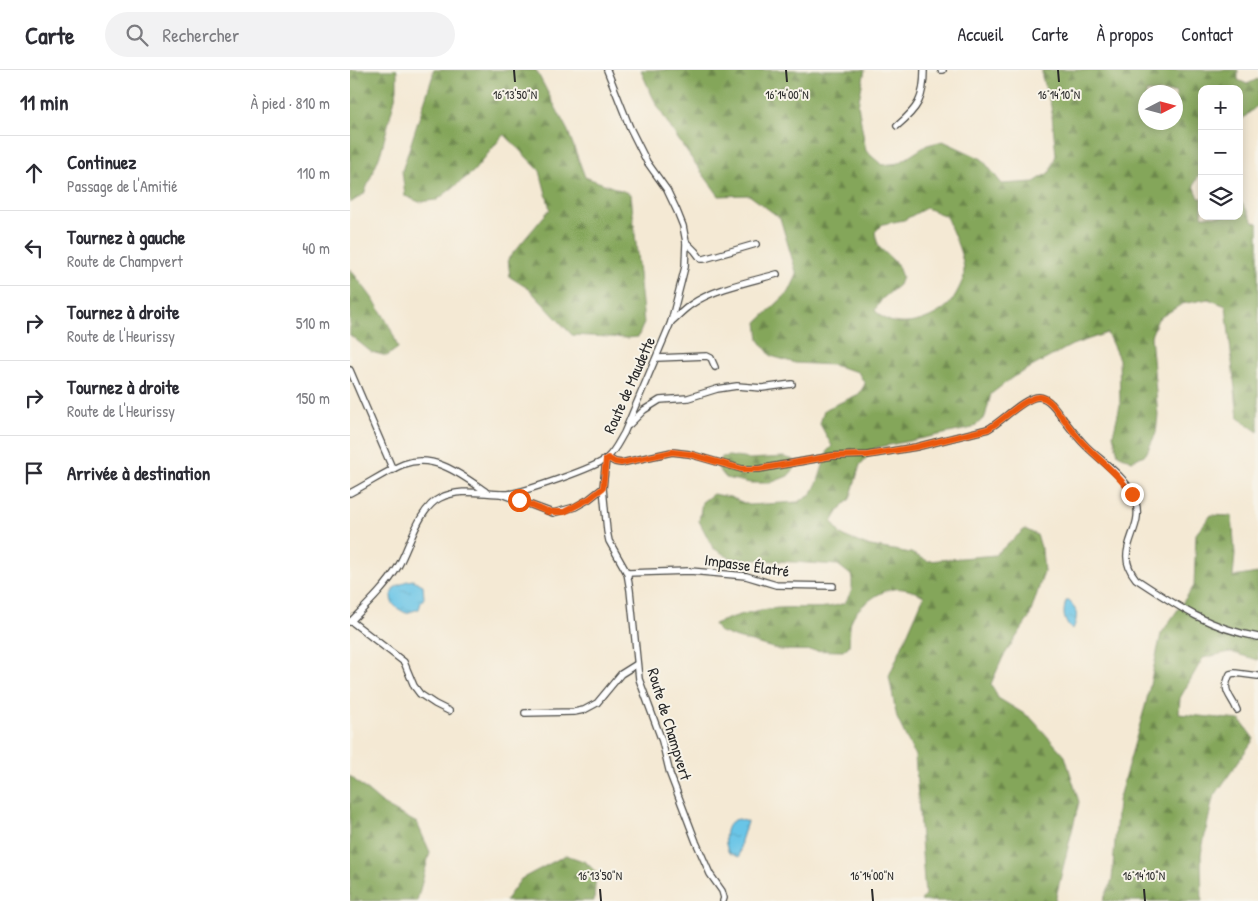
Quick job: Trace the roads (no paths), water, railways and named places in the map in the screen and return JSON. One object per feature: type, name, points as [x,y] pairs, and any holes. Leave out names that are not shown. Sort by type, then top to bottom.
[{"type":"street","name":"Route de Maudette","points":[[607,70],[630,128],[647,162],[668,190],[683,226],[686,242],[685,266],[671,322],[626,428],[615,450],[607,458]]},
{"type":"street","points":[[897,126],[913,112],[920,100],[924,83],[924,70]]},
{"type":"street","points":[[686,242],[696,250],[701,259],[756,244]]},
{"type":"street","points":[[671,322],[693,303],[727,288],[777,274]]},
{"type":"street","points":[[657,358],[707,356],[711,358],[715,367]]},
{"type":"street","points":[[350,370],[393,470]]},
{"type":"street","points":[[626,428],[644,410],[660,400],[688,398],[717,389],[737,386],[762,388],[792,384]]},
{"type":"street","points":[[499,494],[516,492],[537,486],[593,466],[607,458],[621,463],[672,452],[689,454],[742,469],[759,469],[832,456],[868,455],[916,447],[988,429],[1025,402],[1040,397],[1052,404],[1086,446],[1110,468],[1132,494],[1137,504],[1137,516],[1127,547],[1127,558],[1130,572],[1136,579],[1189,613],[1216,626],[1258,637]]},
{"type":"street","name":"Route de Champvert","points":[[607,458],[603,488],[607,531],[609,541],[627,573],[639,679],[662,741],[670,774],[685,816],[703,860],[722,891],[724,900]]},
{"type":"street","points":[[350,493],[405,464],[427,461],[440,464],[456,472],[486,492]]},
{"type":"street","points":[[450,711],[420,694],[412,682],[404,662],[350,622],[384,585],[399,565],[420,521],[438,498],[451,494],[486,492],[499,494],[554,513],[575,508],[603,488]]},
{"type":"street","name":"Impasse Élatré","points":[[627,573],[690,571],[746,576],[776,585],[833,586]]},
{"type":"street","points":[[526,712],[574,712],[584,710],[597,703],[621,674],[637,664]]},
{"type":"street","points":[[1237,710],[1226,689],[1226,682],[1230,674],[1258,676]]},
{"type":"water","points":[[413,580],[423,585],[424,598],[419,609],[406,613],[393,604],[391,597],[394,588]]},
{"type":"water","points":[[1066,601],[1069,601],[1076,610],[1076,621],[1073,629],[1069,627],[1065,618]]},
{"type":"water","points":[[739,819],[747,822],[741,841],[739,857],[729,853],[725,837],[730,823]]}]
